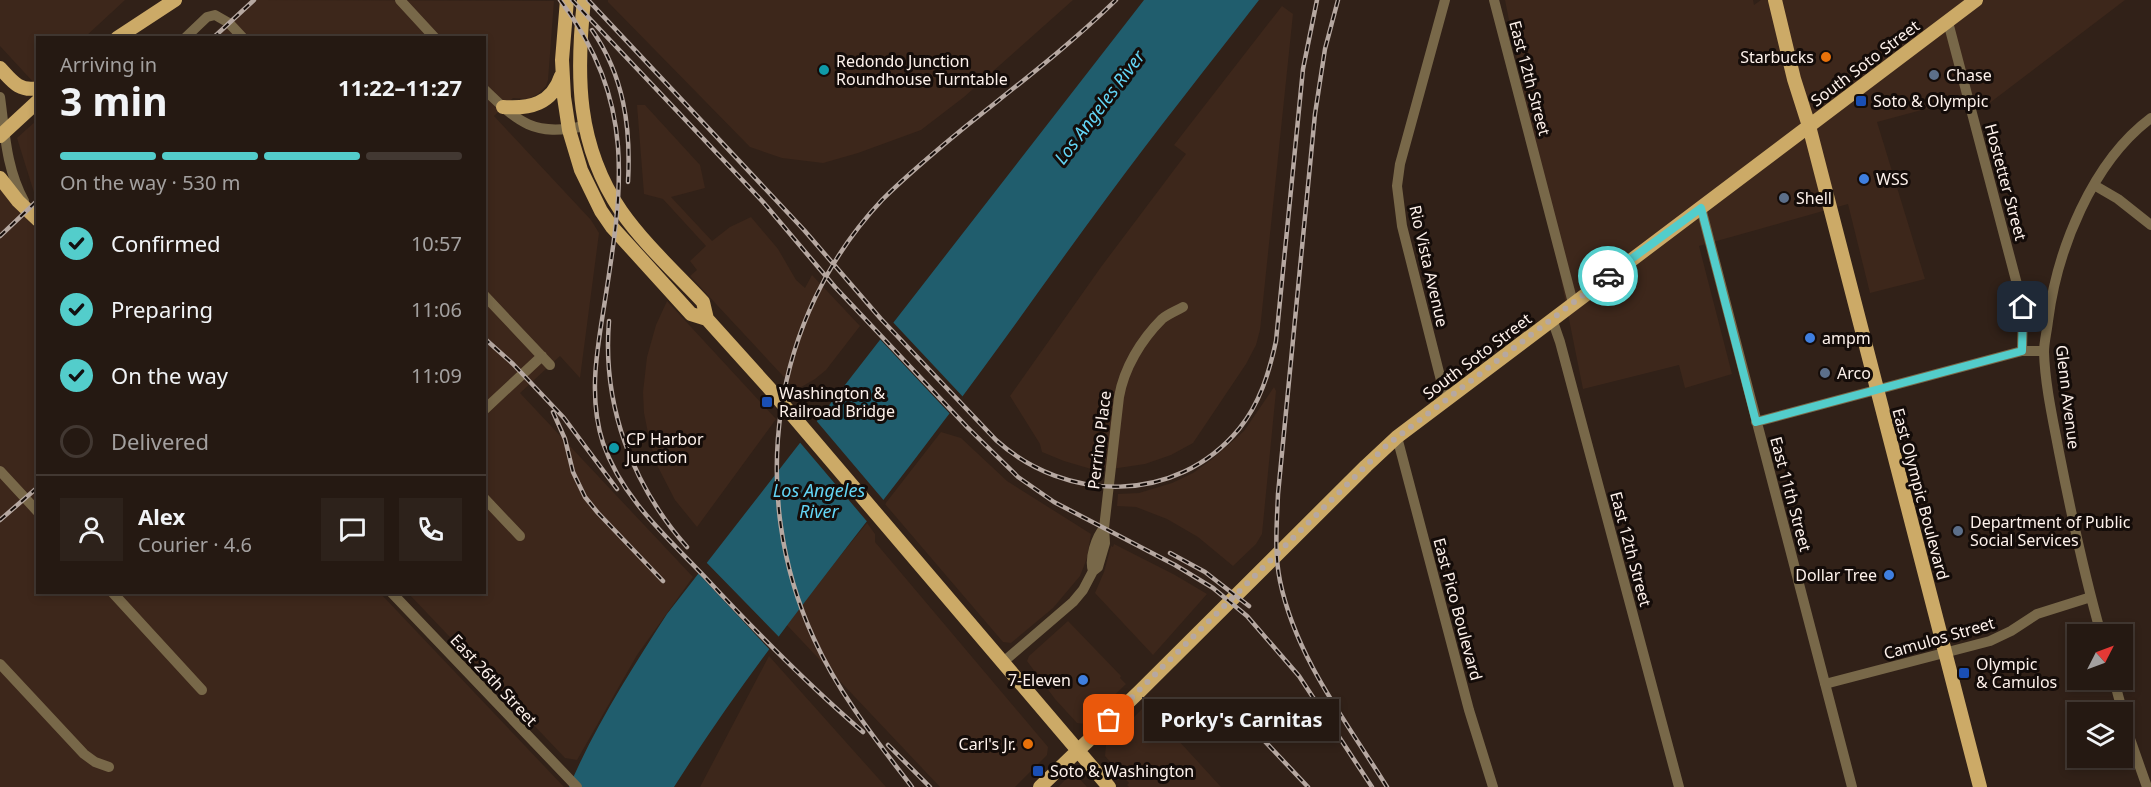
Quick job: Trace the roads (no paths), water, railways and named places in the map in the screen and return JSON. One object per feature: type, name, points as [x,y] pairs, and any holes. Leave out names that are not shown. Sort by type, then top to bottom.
[{"type":"main road","points":[[120,36],[175,0]]},
{"type":"main road","points":[[567,0],[562,75],[569,130],[581,170],[606,218],[691,314],[707,319]]},
{"type":"main road","points":[[584,0],[579,75],[584,126],[600,172],[621,210],[703,302],[707,319],[794,417],[1109,787]]},
{"type":"main road","name":"East Olympic Boulevard","points":[[1775,0],[1980,787]]},
{"type":"main road","name":"South Soto Street","points":[[1040,787],[1397,437],[1976,0]]},
{"type":"main road","points":[[0,68],[17,87],[27,90],[36,88]]},
{"type":"main road","points":[[503,107],[522,108],[539,104],[554,91],[562,75]]},
{"type":"main road","points":[[2,134],[36,103]]},
{"type":"main road","points":[[0,178],[18,201],[36,218]]},
{"type":"street","points":[[400,0],[433,36]]},
{"type":"street","name":"Rio Vista Avenue","points":[[1445,0],[1400,164],[1397,186],[1402,226],[1446,400]]},
{"type":"street","name":"East 12th Street","points":[[1494,0],[1573,303]]},
{"type":"street","points":[[187,36],[207,17],[215,15],[229,23],[241,36]]},
{"type":"street","name":"Hostetter Street","points":[[1948,22],[2023,307],[2022,351]]},
{"type":"street","points":[[486,91],[503,107],[526,123],[544,130],[569,130],[584,126]]},
{"type":"street","points":[[0,97],[2,134],[12,175],[28,209],[36,218]]},
{"type":"street","name":"Glenn Avenue","points":[[2098,624],[2068,501],[2044,351],[2052,290],[2075,222],[2108,163],[2127,139],[2151,118]]},
{"type":"street","points":[[2094,185],[2118,199],[2151,225]]},
{"type":"street","name":"East 11th Street","points":[[1701,208],[1851,787]]},
{"type":"street","points":[[486,296],[550,365]]},
{"type":"street","name":"Perrino Place","points":[[1002,663],[1073,602],[1083,590],[1093,571],[1091,565],[1097,536],[1104,528],[1119,397],[1124,377],[1139,348],[1163,318],[1183,308]]},
{"type":"street","name":"East 12th Street","points":[[1552,320],[1560,342],[1679,787]]},
{"type":"street","points":[[1756,422],[2022,351],[2044,351]]},
{"type":"street","points":[[486,408],[542,356]]},
{"type":"street","name":"East Pico Boulevard","points":[[1397,437],[1469,710],[1493,787]]},
{"type":"street","points":[[0,471],[36,510]]},
{"type":"street","points":[[486,500],[520,536]]},
{"type":"street","points":[[114,594],[202,690]]},
{"type":"street","name":"East 26th Street","points":[[393,594],[577,787]]},
{"type":"street","name":"Camulos Street","points":[[1825,684],[1946,654],[2002,636],[2037,614],[2091,597]]},
{"type":"street","points":[[0,664],[84,754],[95,762],[109,767]]},
{"type":"street","points":[[2117,690],[2129,736],[2147,787]]},
{"type":"water","name":"Los Angeles River","points":[[1144,0],[1259,0],[1143,149],[964,394],[771,647],[674,787],[569,787],[602,720],[667,614]]},
{"type":"railway","points":[[215,36],[254,0]]},
{"type":"railway","points":[[560,0],[585,39],[603,76],[613,113],[618,150],[619,188],[615,228],[595,378],[599,427],[611,463],[633,498],[660,530],[781,656],[863,732]]},
{"type":"railway","points":[[572,0],[763,202],[835,287],[967,427],[1018,477],[1054,502],[1175,565],[1213,588],[1247,616],[1299,676],[1372,787]]},
{"type":"railway","points":[[588,0],[804,230],[881,319],[996,440],[1024,461],[1055,476],[1087,484],[1120,487],[1153,482],[1184,472],[1213,454],[1239,429],[1253,409],[1263,387],[1276,341],[1303,69],[1317,0]]},
{"type":"railway","points":[[912,787],[859,716],[835,679],[814,639],[793,583],[781,525],[777,467],[781,409],[794,352],[815,298],[844,247],[882,200],[933,153],[1061,50],[1116,0]]},
{"type":"railway","points":[[1338,0],[1325,49],[1315,114],[1278,494],[1277,559],[1288,609],[1310,663],[1387,787]]},
{"type":"railway","points":[[592,30],[612,65],[623,103],[628,142],[628,182]]},
{"type":"railway","points":[[0,236],[36,202]]},
{"type":"railway","points":[[609,321],[610,383],[625,442],[636,470],[651,497],[687,547]]},
{"type":"railway","points":[[486,340],[513,364],[564,418],[617,489]]},
{"type":"railway","points":[[553,412],[565,439],[573,472],[585,497],[663,581]]},
{"type":"railway","points":[[0,520],[36,489]]},
{"type":"railway","points":[[1170,553],[1205,572],[1249,606]]},
{"type":"railway","points":[[1240,715],[1308,787]]},
{"type":"railway","points":[[888,745],[930,787]]},
{"type":"place","name":"Starbucks","points":[[1826,57]]},
{"type":"place","name":"Redondo Junction Roundhouse Turntable","points":[[824,70]]},
{"type":"place","name":"Chase","points":[[1934,75]]},
{"type":"place","name":"Soto & Olympic","points":[[1861,101]]},
{"type":"place","name":"WSS","points":[[1864,179]]},
{"type":"place","name":"Shell","points":[[1784,198]]},
{"type":"place","name":"ampm","points":[[1810,338]]},
{"type":"place","name":"Arco","points":[[1825,373]]},
{"type":"place","name":"Washington & Railroad Bridge","points":[[767,402]]},
{"type":"place","name":"CP Harbor Junction","points":[[614,448]]},
{"type":"place","name":"Department of Public Social Services","points":[[1958,531]]},
{"type":"place","name":"Dollar Tree","points":[[1889,575]]},
{"type":"place","name":"Olympic & Camulos","points":[[1964,673]]},
{"type":"place","name":"7-Eleven","points":[[1083,680]]},
{"type":"place","name":"Porky's Carnitas","points":[[1109,720]]},
{"type":"place","name":"Carl's Jr.","points":[[1028,744]]},
{"type":"place","name":"Soto & Washington","points":[[1038,771]]}]
